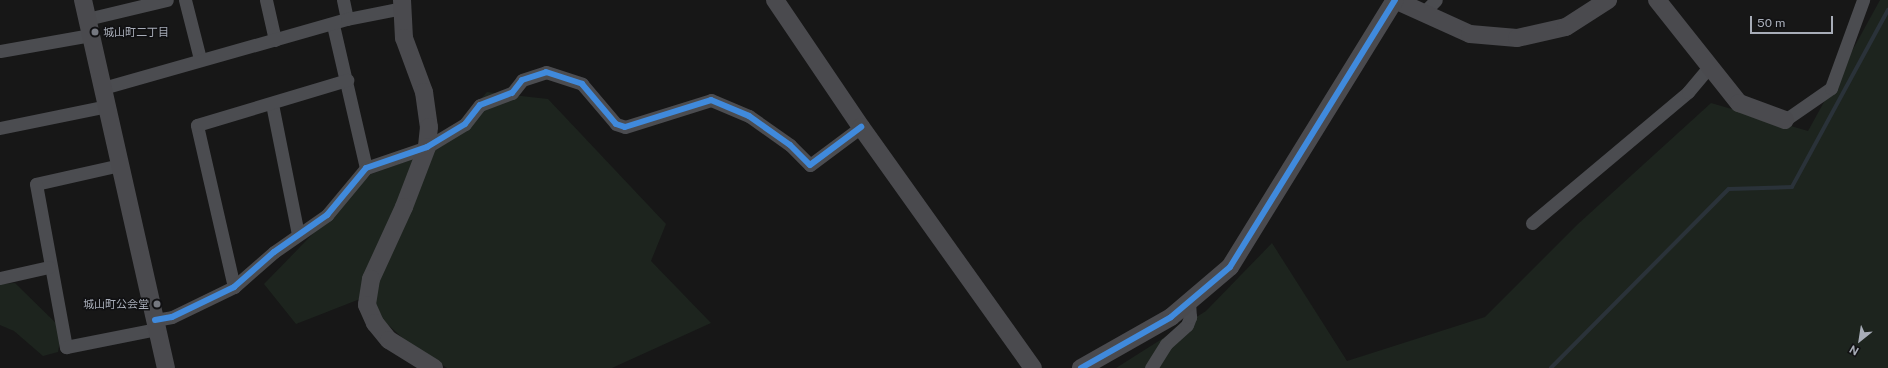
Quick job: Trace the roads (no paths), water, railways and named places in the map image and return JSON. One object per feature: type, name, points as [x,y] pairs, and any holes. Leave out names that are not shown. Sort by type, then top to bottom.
[{"type":"street","points":[[83,0],[166,368]]},
{"type":"street","points":[[0,51],[89,27],[167,0]]},
{"type":"street","points":[[185,0],[200,59]]},
{"type":"street","points":[[266,0],[275,40]]},
{"type":"street","points":[[342,0],[347,19]]},
{"type":"street","points":[[775,0],[860,127],[1033,368]]},
{"type":"street","points":[[1081,368],[1189,304],[1230,267],[1242,250],[1395,0],[1470,34],[1517,38],[1566,27],[1608,0]]},
{"type":"street","points":[[1423,14],[1436,0]]},
{"type":"street","points":[[1657,0],[1740,103],[1785,120],[1831,88],[1863,0]]},
{"type":"street","points":[[103,88],[200,59],[275,40],[402,4],[404,38],[428,114],[426,146],[404,207],[371,279],[366,305],[375,323],[389,340],[434,368]]},
{"type":"street","points":[[333,24],[366,168]]},
{"type":"street","points":[[1532,223],[1688,92],[1710,66]]},
{"type":"street","points":[[120,165],[36,184],[49,267],[66,347],[156,324],[234,287],[298,234],[327,215],[366,168],[426,146],[465,124],[480,105],[512,93],[522,80],[546,72],[582,84],[616,124],[625,127],[711,100],[749,116],[790,145],[810,165],[860,127]]},
{"type":"street","points":[[234,287],[198,125],[272,104],[347,80]]},
{"type":"street","points":[[272,104],[298,234]]},
{"type":"street","points":[[0,128],[107,106]]},
{"type":"street","points":[[0,278],[49,267]]},
{"type":"street","points":[[1151,368],[1166,344],[1187,324],[1190,317],[1189,304]]},
{"type":"waterway","points":[[1551,368],[1729,189],[1792,187],[1888,10]]},
{"type":"place","name":"城山町二丁目","points":[[95,32]]},
{"type":"place","name":"城山町公会堂","points":[[157,304]]}]
